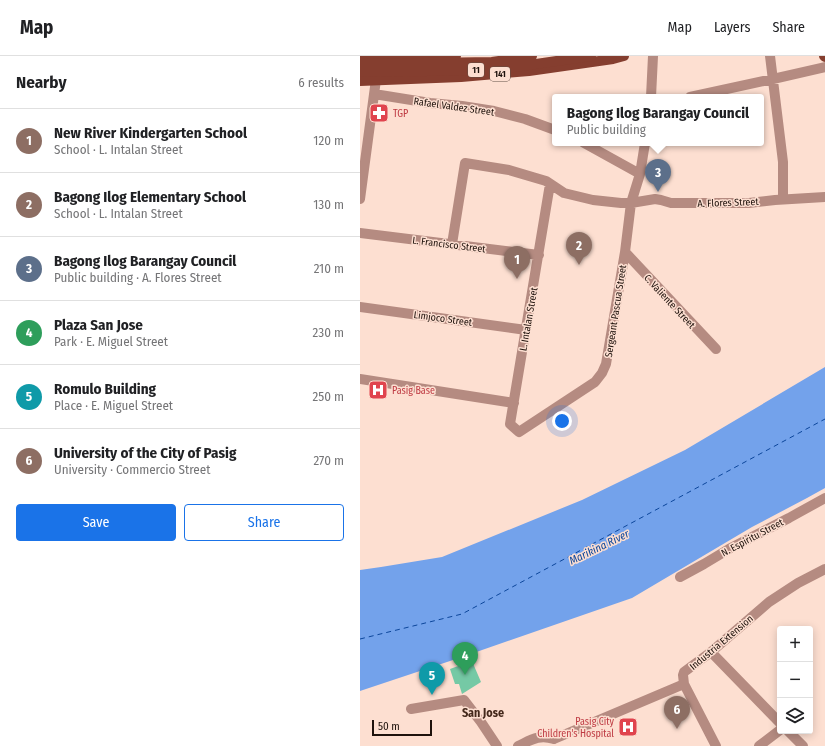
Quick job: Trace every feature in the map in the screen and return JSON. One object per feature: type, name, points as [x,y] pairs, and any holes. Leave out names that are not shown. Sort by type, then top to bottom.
[{"type":"main road","points":[[361,57],[456,56]]},
{"type":"main road","name":"11","points":[[360,64],[492,62],[532,56]]},
{"type":"main road","name":"11","points":[[360,73],[494,70],[591,56]]},
{"type":"main road","name":"141","points":[[360,81],[461,77],[529,71],[624,56]]},
{"type":"main road","name":"141","points":[[360,73],[376,80]]},
{"type":"street","points":[[651,94],[653,56]]},
{"type":"street","points":[[770,56],[783,162],[783,199]]},
{"type":"street","points":[[360,199],[362,174],[380,58]]},
{"type":"street","points":[[704,94],[825,67]]},
{"type":"street","name":"Rafael Valdez Street","points":[[374,94],[494,111],[525,119],[552,129]]},
{"type":"street","points":[[589,146],[640,174]]},
{"type":"street","name":"Sergeant Pascua Street","points":[[514,428],[519,432],[595,382],[602,373],[606,364],[625,252],[631,203],[640,174],[645,146]]},
{"type":"street","name":"A. Flores Street","points":[[452,244],[465,163],[509,170],[546,181],[564,193],[593,200],[621,204],[655,199],[672,203],[731,204],[825,197]]},
{"type":"street","name":"L. Intalan Street","points":[[514,428],[510,424],[550,184]]},
{"type":"street","name":"L. Francisco Street","points":[[360,232],[539,256]]},
{"type":"street","name":"C. Valiente Street","points":[[625,252],[716,349]]},
{"type":"street","name":"Limjoco Street","points":[[360,307],[526,330]]},
{"type":"street","points":[[360,379],[514,403]]},
{"type":"street","name":"N. Espiritu Street","points":[[680,577],[729,548],[825,498]]},
{"type":"street","name":"Industria Extension","points":[[684,684],[684,672],[711,652],[769,602],[798,583],[825,569]]},
{"type":"street","points":[[711,652],[777,720]]},
{"type":"street","points":[[518,746],[535,738],[546,736],[556,742],[684,684],[716,746]]},
{"type":"street","points":[[411,709],[464,700],[482,722],[497,746]]},
{"type":"street","points":[[759,746],[777,732]]},
{"type":"street","points":[[791,734],[803,746]]},
{"type":"green space","points":[[472,661],[481,682],[462,694],[459,684],[455,684],[450,669]]},
{"type":"water","name":"Marikina River","points":[[825,367],[825,488],[752,527],[632,598],[360,691],[360,570],[442,557],[582,500],[685,450]]},
{"type":"ferry route","points":[[360,639],[462,614],[825,419]]},
{"type":"place","name":"TGP","points":[[379,113]]},
{"type":"place","name":"Bagong Ilog Barangay Council","points":[[658,192]]},
{"type":"place","name":"Bagong Ilog Elementary School","points":[[579,265]]},
{"type":"place","name":"New River Kindergarten School","points":[[517,279]]},
{"type":"place","name":"Pasig Base","points":[[378,390]]},
{"type":"place","name":"Plaza San Jose","points":[[465,675]]},
{"type":"place","name":"Romulo Building","points":[[432,695]]},
{"type":"place","name":"Pasig City Children's Hospital","points":[[628,727]]},
{"type":"place","name":"University of the City of Pasig","points":[[677,729]]},
{"type":"district","name":"San Jose","points":[[483,713]]}]
